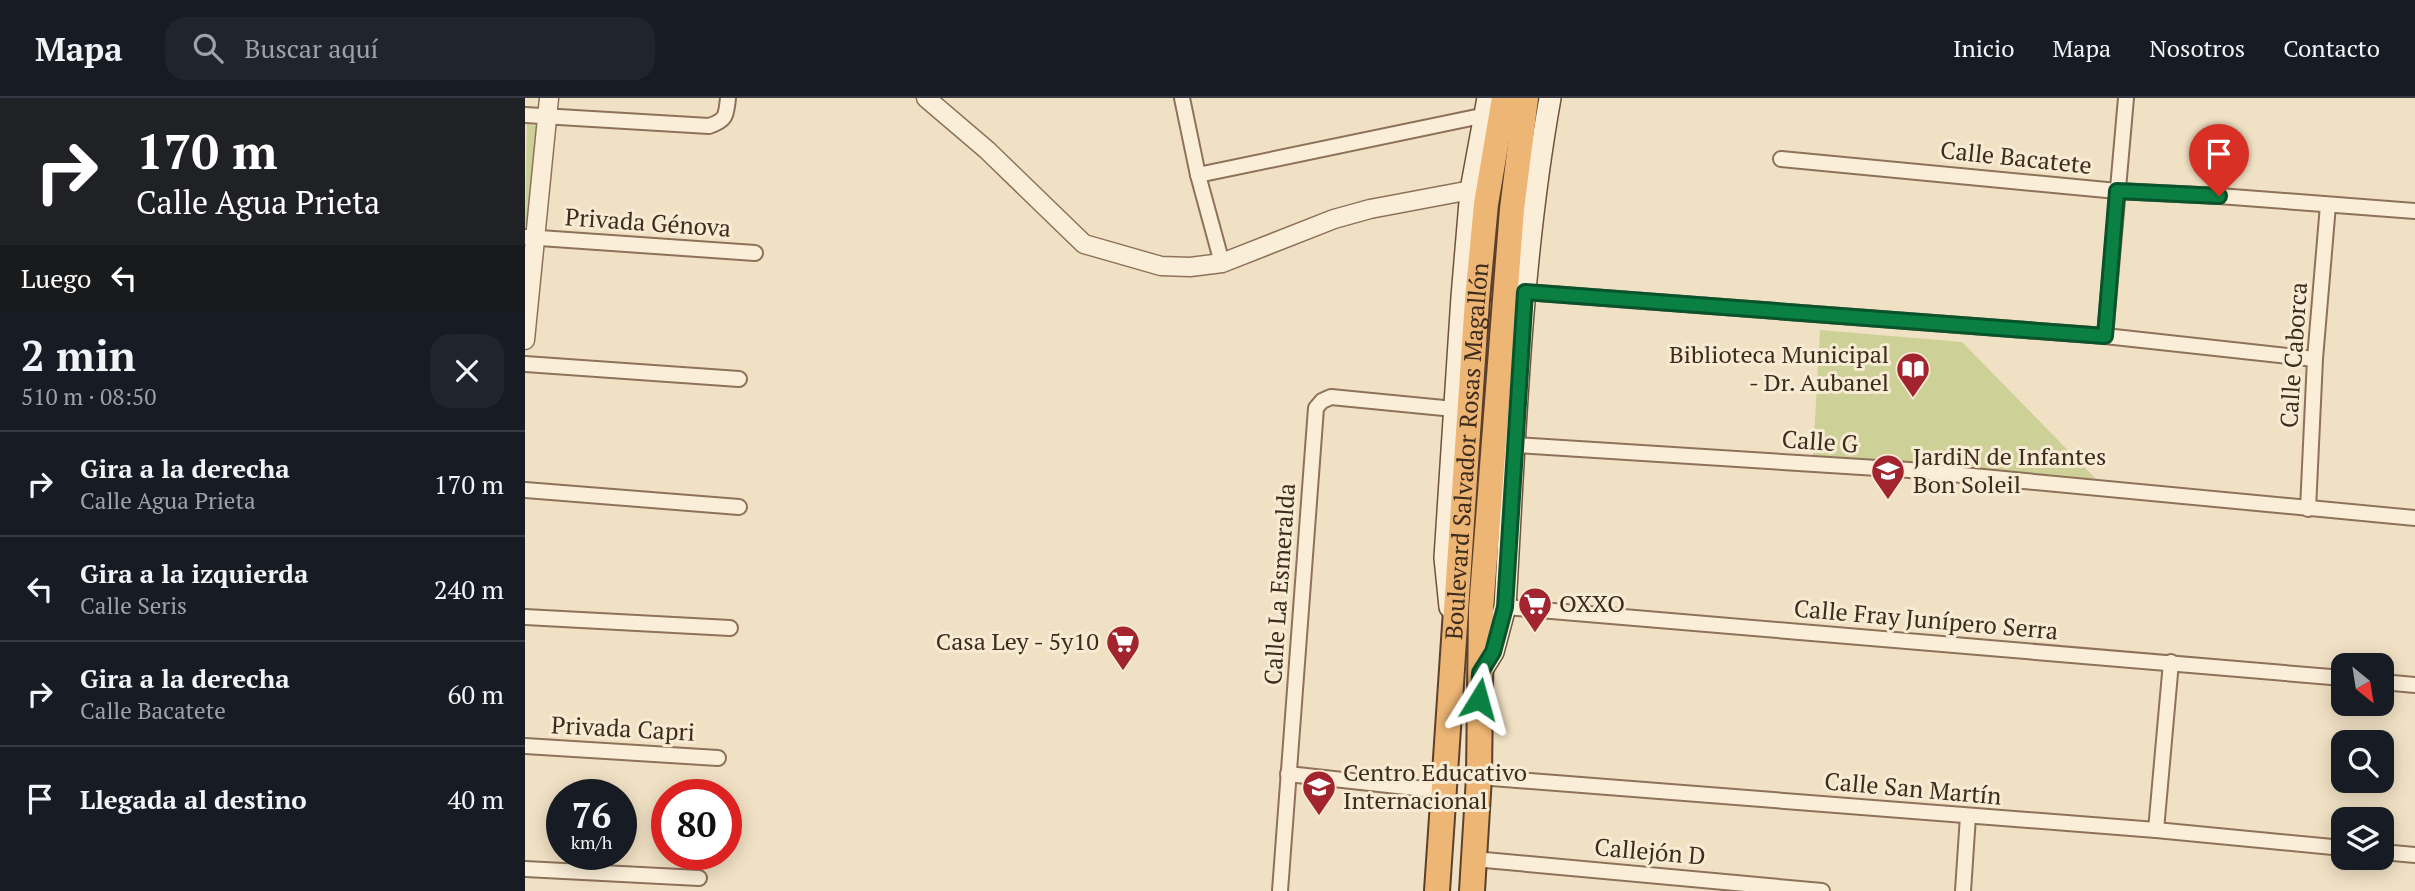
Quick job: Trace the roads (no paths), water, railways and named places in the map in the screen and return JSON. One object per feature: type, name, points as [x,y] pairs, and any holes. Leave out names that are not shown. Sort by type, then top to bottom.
[{"type":"highway","name":"Boulevard Salvador Rosas Magallón","points":[[1437,891],[1453,634],[1486,204],[1504,98]]},
{"type":"highway","name":"Boulevard Salvador Rosas Magallón","points":[[1472,891],[1479,777],[1482,596],[1512,209],[1526,98]]},
{"type":"highway","points":[[1422,891],[1443,800]]},
{"type":"main road","points":[[1480,673],[1493,652],[1505,607],[1525,292],[1541,151],[1550,98]]},
{"type":"main road","points":[[1453,634],[1445,558],[1454,409],[1471,190],[1487,106]]},
{"type":"street","points":[[525,340],[531,237],[549,98]]},
{"type":"street","points":[[525,115],[709,126],[720,122],[726,115],[728,98]]},
{"type":"street","points":[[926,98],[987,150],[1084,244],[1161,265],[1190,267],[1222,262],[1334,219],[1370,209],[1471,190]]},
{"type":"street","points":[[1181,98],[1198,175],[1222,262]]},
{"type":"street","points":[[2105,336],[2126,98]]},
{"type":"street","points":[[1198,175],[1487,106]]},
{"type":"street","name":"Calle Bacatete","points":[[1781,159],[2117,191],[2415,211]]},
{"type":"street","name":"Calle Caborca","points":[[2308,509],[2315,359],[2328,205]]},
{"type":"street","name":"Privada Génova","points":[[531,237],[755,253]]},
{"type":"street","points":[[1525,292],[2105,336],[2315,359]]},
{"type":"street","points":[[525,364],[739,379]]},
{"type":"street","name":"Calle La Esmeralda","points":[[1280,891],[1316,408],[1331,397],[1454,409]]},
{"type":"street","name":"Calle G","points":[[1515,445],[1909,470],[2415,518]]},
{"type":"street","points":[[525,490],[739,507]]},
{"type":"street","name":"Calle Fray Junípero Serra","points":[[1505,607],[2331,677]]},
{"type":"street","points":[[525,617],[730,628]]},
{"type":"street","points":[[2156,830],[2171,662]]},
{"type":"street","points":[[2394,683],[2415,685]]},
{"type":"street","name":"Privada Capri","points":[[525,746],[718,758]]},
{"type":"street","points":[[1288,774],[1443,800]]},
{"type":"street","name":"Calle San Martín","points":[[1479,777],[2156,830],[2331,847]]},
{"type":"street","points":[[1963,891],[1968,816]]},
{"type":"street","points":[[2394,853],[2415,855]]},
{"type":"street","name":"Callejón D","points":[[1475,859],[1822,891]]},
{"type":"street","points":[[525,869],[699,878]]},
{"type":"place","name":"Biblioteca Municipal - Dr. Aubanel","points":[[1913,399]]},
{"type":"place","name":"JardiN de Infantes Bon Soleil","points":[[1888,501]]},
{"type":"place","name":"OXXO","points":[[1535,634]]},
{"type":"place","name":"Casa Ley - 5y10","points":[[1123,672]]},
{"type":"place","name":"Centro Educativo Internacional","points":[[1319,817]]}]
